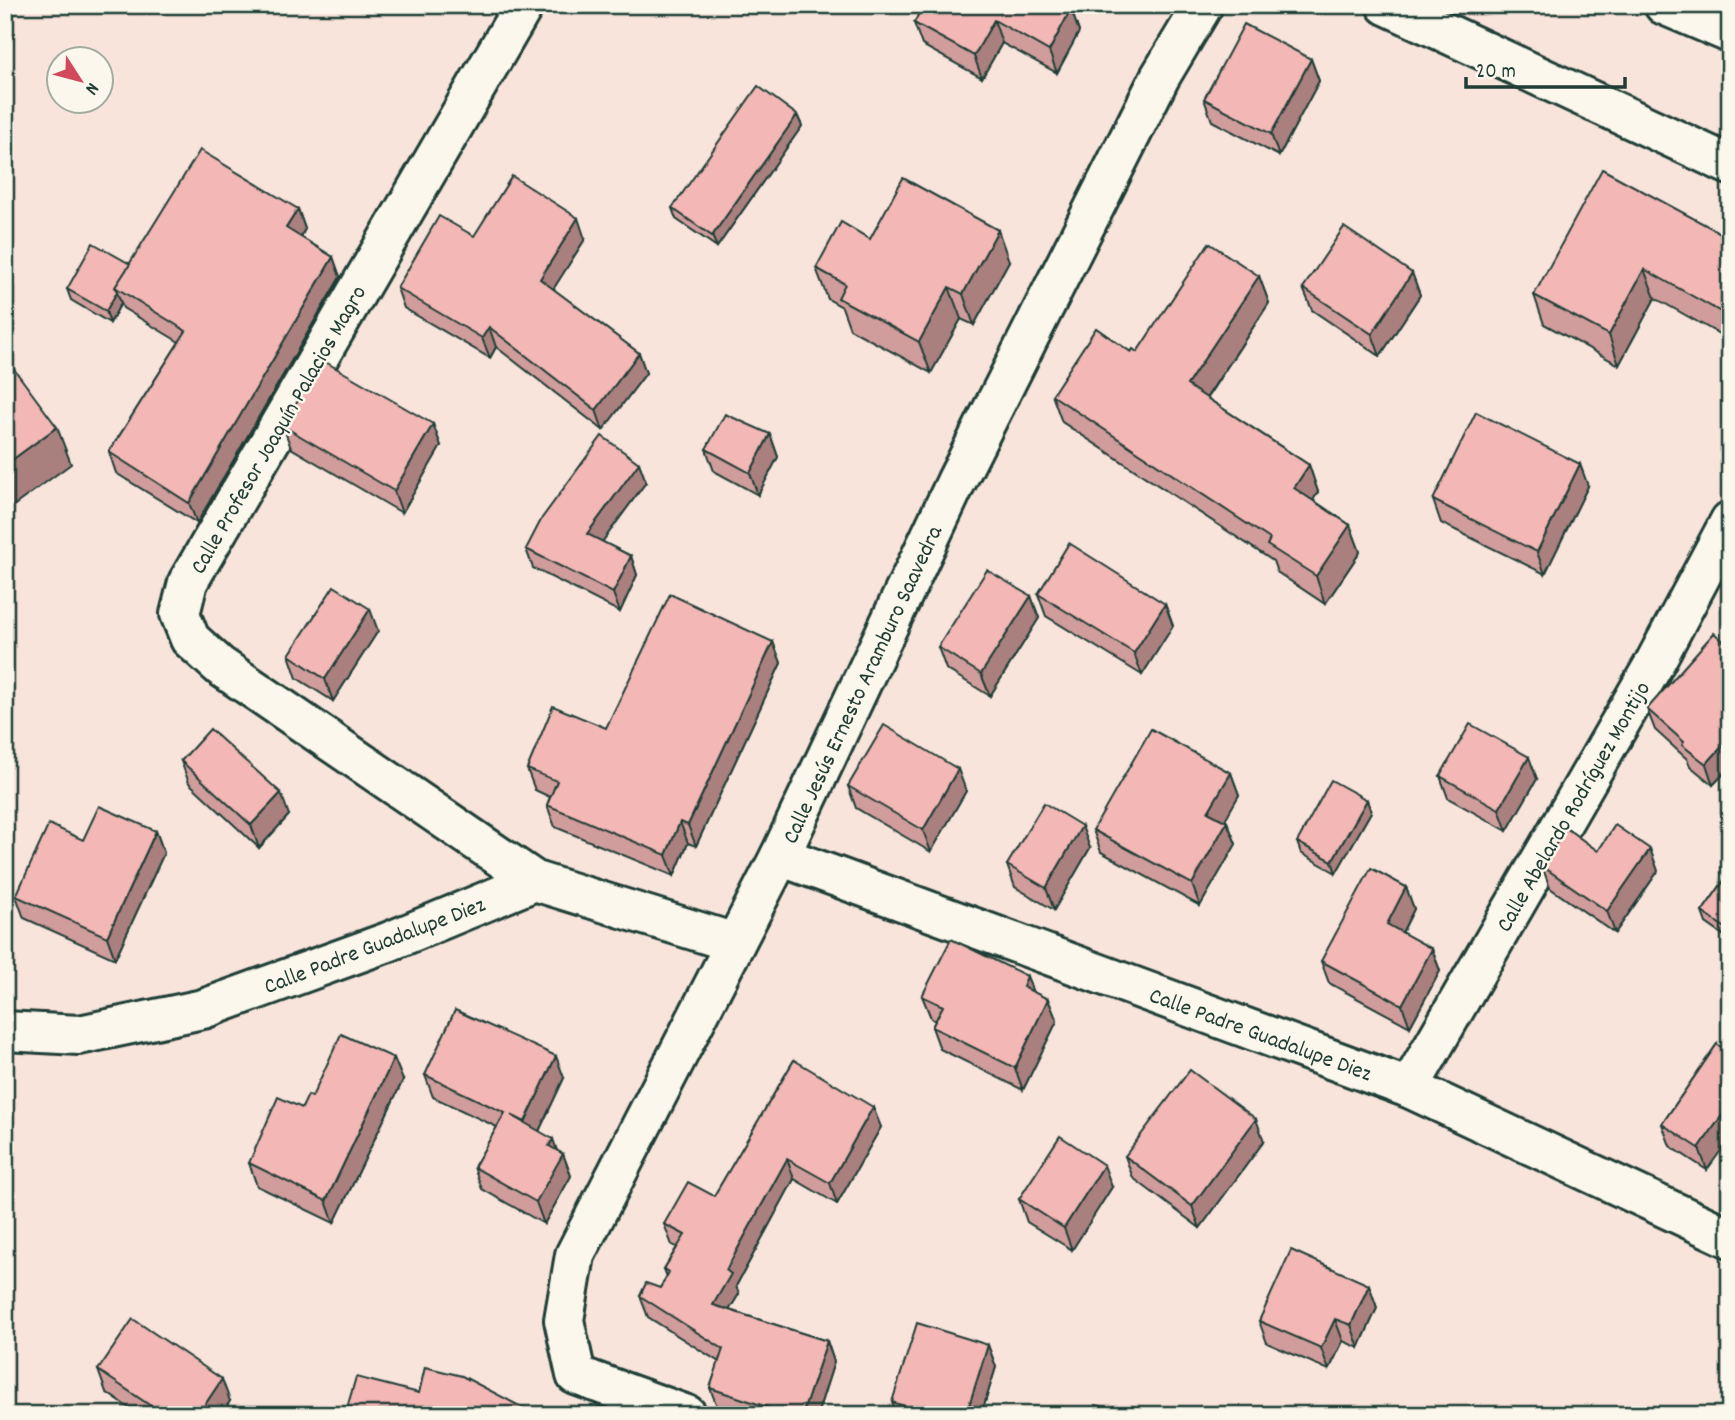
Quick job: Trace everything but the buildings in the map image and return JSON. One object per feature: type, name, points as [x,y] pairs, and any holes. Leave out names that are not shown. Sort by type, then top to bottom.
[{"type":"street","name":"Calle Profesor Joaquín Palacios Magro","points":[[524,5],[188,582],[180,614],[190,639],[220,666],[535,881]]},
{"type":"street","name":"Calle Jesús Ernesto Aramburo Saavedra","points":[[687,1415],[576,1375],[564,1320],[575,1255],[780,856],[968,457],[1160,77],[1203,5]]},
{"type":"street","points":[[1386,5],[1730,166]]},
{"type":"street","points":[[1664,5],[1730,33]]},
{"type":"street","name":"Calle Abelardo Rodríguez Montijo","points":[[1409,1088],[1653,666],[1730,521]]},
{"type":"street","name":"Calle Padre Guadalupe Diez","points":[[780,856],[1409,1088],[1730,1238]]},
{"type":"street","points":[[535,881],[735,943]]},
{"type":"street","name":"Calle Padre Guadalupe Diez","points":[[5,1031],[79,1035],[202,1009],[387,942],[535,881]]}]
